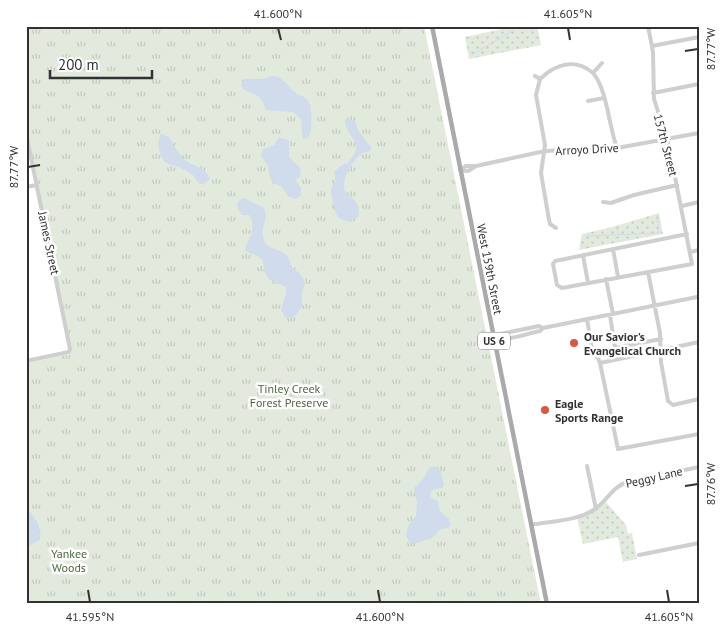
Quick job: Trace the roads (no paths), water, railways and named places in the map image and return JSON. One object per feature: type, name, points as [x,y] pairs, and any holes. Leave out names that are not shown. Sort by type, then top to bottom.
[{"type":"main road","name":"West 159th Street","points":[[432,26],[547,604]]},
{"type":"street","name":"157th Street","points":[[648,26],[654,61],[653,93],[657,112],[667,139],[682,206],[692,264],[648,272]]},
{"type":"street","points":[[652,46],[699,37]]},
{"type":"street","points":[[593,73],[602,63]]},
{"type":"street","points":[[556,228],[550,224],[541,181],[541,165],[545,151],[536,95],[540,79],[554,68],[568,64],[583,66],[593,73],[601,85],[617,148]]},
{"type":"street","points":[[535,76],[540,79]]},
{"type":"street","points":[[653,93],[699,84]]},
{"type":"street","points":[[588,102],[604,98]]},
{"type":"street","name":"James Street","points":[[26,133],[70,349],[69,352],[26,361]]},
{"type":"street","name":"Arroyo Drive","points":[[460,170],[468,171],[476,166],[545,151],[617,148],[699,133]]},
{"type":"street","points":[[26,187],[37,185]]},
{"type":"street","points":[[603,202],[611,204],[634,195],[677,185]]},
{"type":"street","points":[[682,206],[699,202]]},
{"type":"street","points":[[686,234],[555,261],[553,265],[559,287],[648,272],[661,339],[661,362],[668,401],[670,404],[675,404],[699,399]]},
{"type":"street","points":[[613,249],[618,277]]},
{"type":"street","points":[[690,252],[699,250]]},
{"type":"street","points":[[583,255],[588,282]]},
{"type":"street","points":[[606,279],[615,348]]},
{"type":"street","points":[[494,338],[500,334],[539,326],[543,328],[587,320],[697,297]]},
{"type":"street","points":[[587,320],[594,352],[600,364],[618,449],[699,434]]},
{"type":"street","points":[[594,352],[661,339]]},
{"type":"street","points":[[600,364],[699,342]]},
{"type":"street","points":[[588,466],[596,509]]},
{"type":"street","name":"Peggy Lane","points":[[531,526],[582,515],[596,509],[618,485],[699,467]]},
{"type":"street","points":[[639,555],[699,543]]},
{"type":"water","points":[[271,76],[282,79],[295,93],[307,99],[312,118],[308,138],[303,139],[301,119],[293,112],[266,110],[260,98],[246,91],[241,84],[244,79],[262,79]]},
{"type":"water","points":[[347,119],[355,121],[358,130],[371,147],[371,150],[362,153],[357,158],[350,167],[344,181],[345,191],[356,202],[359,209],[358,217],[348,221],[341,219],[336,213],[331,192],[335,179],[334,172],[342,165],[348,163],[356,150],[354,141],[345,124]]},
{"type":"water","points":[[161,134],[169,137],[185,160],[206,172],[210,179],[200,184],[192,174],[165,162],[159,148],[159,137]]},
{"type":"water","points":[[279,138],[289,141],[289,157],[300,170],[300,177],[295,180],[301,188],[301,195],[296,199],[288,196],[282,187],[274,183],[270,178],[268,166],[261,156],[262,150],[274,145]]},
{"type":"water","points":[[244,198],[264,208],[264,240],[267,245],[287,256],[291,267],[303,277],[303,306],[293,318],[285,317],[281,310],[286,287],[269,279],[262,260],[254,254],[245,251],[252,232],[252,224],[249,215],[242,215],[238,208],[239,201]]},
{"type":"water","points":[[434,466],[440,470],[444,485],[442,488],[432,490],[430,496],[438,501],[440,511],[449,519],[450,525],[448,528],[441,529],[432,538],[413,544],[409,542],[406,535],[408,526],[416,516],[417,502],[414,488],[423,479],[429,468]]},
{"type":"water","points":[[26,506],[40,528],[40,540],[26,547]]},
{"type":"waterway","points":[[473,54],[512,31]]},
{"type":"waterway","points":[[657,215],[659,232]]},
{"type":"waterway","points":[[617,229],[619,235]]},
{"type":"waterway","points":[[586,236],[660,233]]},
{"type":"place","name":"Our Savior's Evangelical Church","points":[[574,343]]},
{"type":"place","name":"Eagle Sports Range","points":[[545,410]]},
{"type":"park label","name":"Tinley Creek Forest Preserve","points":[[289,395]]},
{"type":"park label","name":"Yankee Woods","points":[[69,560]]}]
